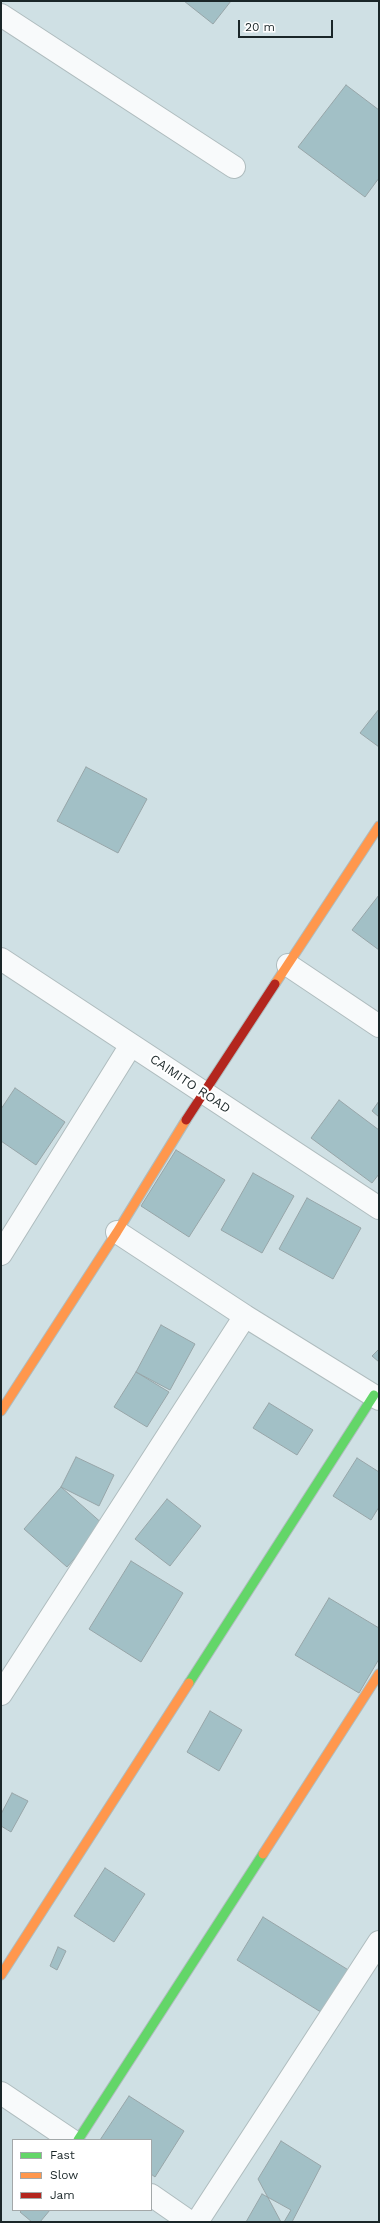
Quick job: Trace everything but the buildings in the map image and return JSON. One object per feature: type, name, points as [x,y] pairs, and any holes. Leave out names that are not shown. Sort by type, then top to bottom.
[{"type":"street","points":[[1,15],[234,167]]},
{"type":"street","points":[[1,1411],[117,1232],[203,1093],[379,826]]},
{"type":"street","name":"CAIMITO ROAD","points":[[1,958],[379,1208]]},
{"type":"street","points":[[288,965],[379,1026]]},
{"type":"street","points":[[1,1254],[131,1045]]},
{"type":"street","points":[[1,1975],[376,1397],[245,1316],[117,1232]]},
{"type":"street","points":[[1,1694],[245,1316]]},
{"type":"street","points":[[79,2139],[379,1674]]},
{"type":"street","points":[[197,2222],[379,1942]]},
{"type":"street","points":[[1,2093],[70,2139]]},
{"type":"street","points":[[152,2196],[190,2222]]},
{"type":"traffic: fast","points":[[189,1683],[374,1395]]},
{"type":"traffic: fast","points":[[79,2139],[263,1854]]},
{"type":"traffic: slow","points":[[275,984],[379,826]]},
{"type":"traffic: slow","points":[[1,1411],[117,1232],[186,1120]]},
{"type":"traffic: slow","points":[[263,1854],[379,1674]]},
{"type":"traffic: slow","points":[[1,1975],[189,1683]]},
{"type":"traffic: jam","points":[[186,1120],[275,984]]}]
